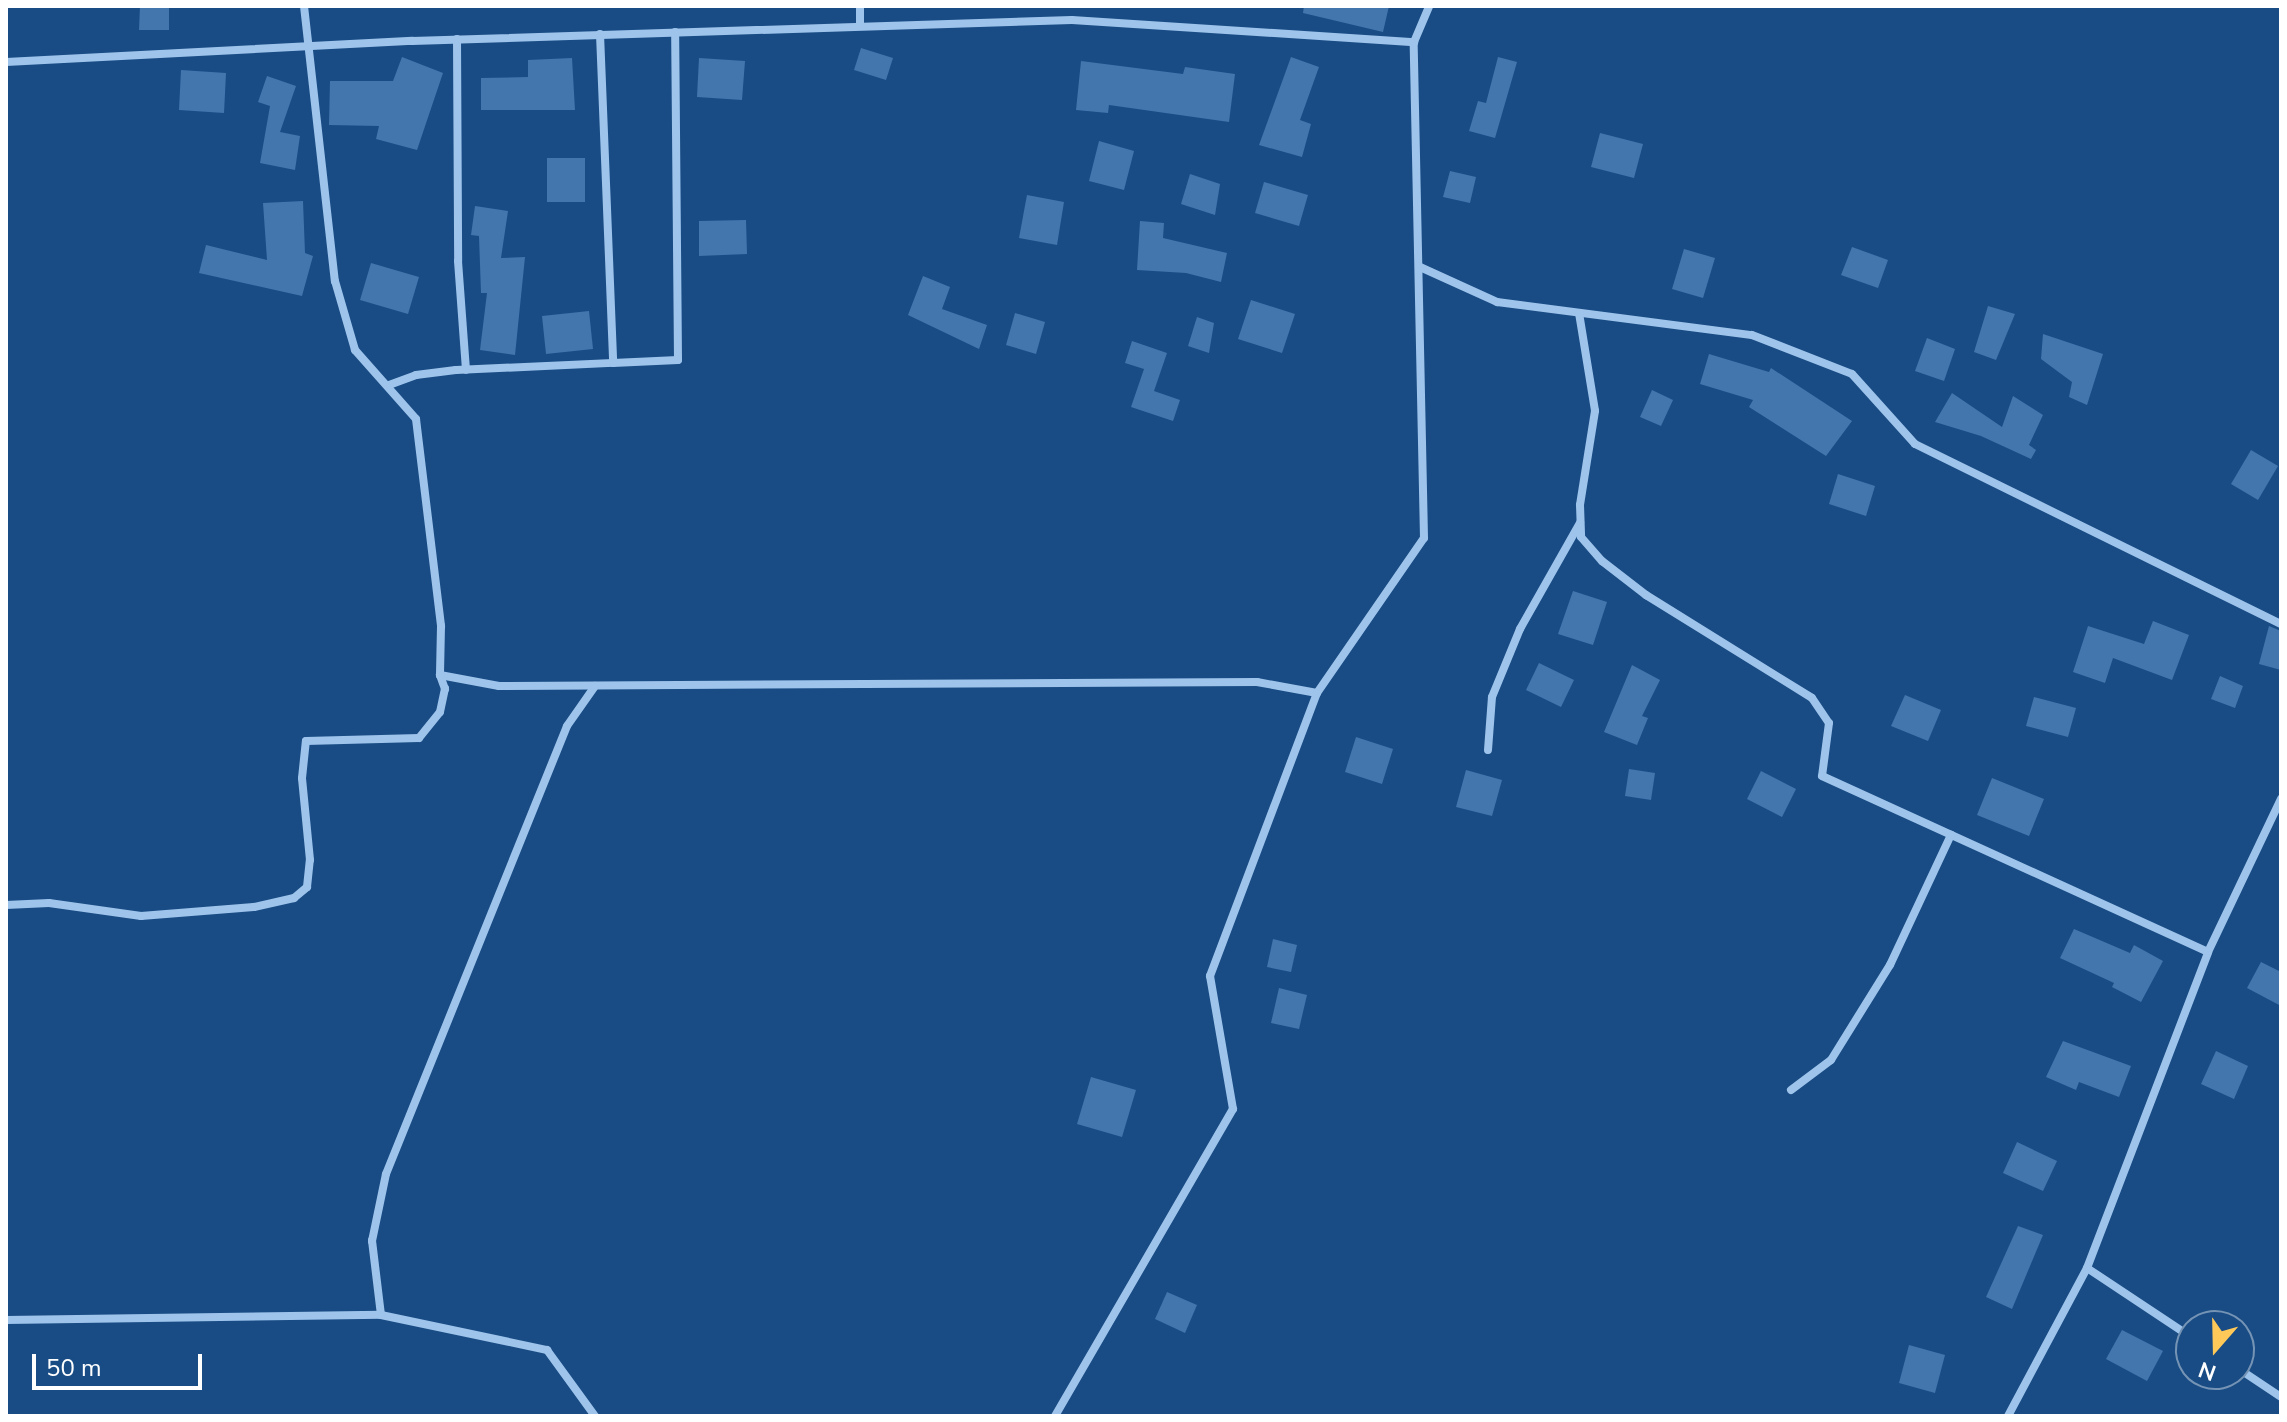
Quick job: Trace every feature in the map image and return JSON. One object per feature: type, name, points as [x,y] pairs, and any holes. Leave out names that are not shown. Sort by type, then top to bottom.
[{"type":"street","points":[[6,905],[49,903],[141,916],[254,907],[294,898],[307,887],[310,860],[302,778],[306,741],[419,738],[440,712],[445,689],[440,675],[441,626],[416,419],[355,350],[335,281],[304,6]]},
{"type":"street","points":[[860,6],[860,26]]},
{"type":"street","points":[[1055,1416],[1233,1109],[1210,976],[1317,693],[1424,538],[1414,42],[1429,6]]},
{"type":"street","points":[[6,62],[457,39],[1072,20],[1414,42]]},
{"type":"street","points":[[389,385],[416,375],[466,370],[678,360],[675,32]]},
{"type":"street","points":[[600,34],[613,363]]},
{"type":"street","points":[[457,39],[458,261],[466,370]]},
{"type":"street","points":[[1420,267],[1497,302],[1752,335],[1852,374],[1915,444],[2281,624]]},
{"type":"street","points":[[1579,313],[1595,411],[1581,537],[1646,595],[1812,698],[1829,723],[1822,776],[2208,952]]},
{"type":"street","points":[[1488,750],[1492,697],[1520,629],[1581,522]]},
{"type":"street","points":[[440,675],[499,686],[1257,682],[1317,693]]},
{"type":"street","points":[[381,1315],[372,1241],[386,1174],[567,726],[595,686]]},
{"type":"street","points":[[2008,1416],[2087,1268],[2208,952],[2281,799]]},
{"type":"street","points":[[1791,1090],[1838,1048],[1890,965],[1951,835]]},
{"type":"street","points":[[2087,1268],[2175,1326]]},
{"type":"street","points":[[6,1320],[381,1315],[547,1350],[595,1416]]},
{"type":"street","points":[[2255,1380],[2281,1397]]},
{"type":"building","points":[[140,6],[169,6],[169,30],[139,30]]},
{"type":"building","points":[[1304,6],[1389,6],[1383,32],[1303,13]]},
{"type":"building","points":[[861,48],[893,58],[886,80],[854,70]]},
{"type":"building","points":[[402,57],[443,73],[417,150],[376,139],[379,126],[329,125],[330,81],[393,81]]},
{"type":"building","points":[[1291,57],[1319,67],[1300,120],[1311,124],[1302,157],[1259,145]]},
{"type":"building","points":[[1498,57],[1517,62],[1495,138],[1469,131],[1478,101],[1486,103]]},
{"type":"building","points":[[572,58],[575,110],[481,110],[481,78],[528,77],[528,60]]},
{"type":"building","points":[[699,58],[745,61],[742,100],[697,97]]},
{"type":"building","points":[[1081,61],[1183,74],[1185,67],[1235,74],[1229,122],[1109,105],[1108,113],[1076,110]]},
{"type":"building","points":[[181,70],[226,73],[224,113],[179,110]]},
{"type":"building","points":[[267,76],[296,86],[280,132],[300,136],[295,170],[260,163],[270,106],[258,102]]},
{"type":"building","points":[[1600,133],[1643,144],[1634,178],[1591,167]]},
{"type":"building","points":[[1099,141],[1134,151],[1124,190],[1089,181]]},
{"type":"building","points":[[547,158],[585,158],[585,202],[547,202]]},
{"type":"building","points":[[1450,171],[1476,177],[1470,203],[1443,197]]},
{"type":"building","points":[[1190,174],[1220,184],[1215,215],[1181,204]]},
{"type":"building","points":[[1264,182],[1308,195],[1299,226],[1255,213]]},
{"type":"building","points":[[1027,195],[1064,202],[1057,245],[1019,238]]},
{"type":"building","points":[[303,201],[305,253],[313,256],[302,296],[199,273],[206,245],[267,260],[263,203]]},
{"type":"building","points":[[475,206],[508,211],[501,258],[525,257],[515,355],[480,350],[487,293],[481,293],[479,236],[471,235]]},
{"type":"building","points":[[746,220],[747,254],[699,256],[699,221]]},
{"type":"building","points":[[1140,221],[1164,223],[1163,238],[1227,253],[1221,282],[1186,273],[1137,270]]},
{"type":"building","points":[[1852,247],[1888,260],[1878,288],[1841,275]]},
{"type":"building","points":[[1684,249],[1715,258],[1703,298],[1672,289]]},
{"type":"building","points":[[371,263],[419,277],[408,314],[360,300]]},
{"type":"building","points":[[923,276],[950,287],[942,309],[987,325],[979,349],[908,315]]},
{"type":"building","points":[[1251,300],[1295,314],[1282,353],[1238,339]]},
{"type":"building","points":[[1988,306],[2015,314],[1996,360],[1974,352]]},
{"type":"building","points":[[589,311],[593,349],[546,354],[542,316]]},
{"type":"building","points":[[1015,313],[1045,322],[1036,354],[1006,345]]},
{"type":"building","points":[[1197,317],[1214,323],[1209,353],[1188,346]]},
{"type":"building","points":[[2043,334],[2103,354],[2087,405],[2069,397],[2072,382],[2041,359]]},
{"type":"building","points":[[1927,338],[1955,349],[1944,381],[1915,371]]},
{"type":"building","points":[[1132,341],[1167,353],[1154,391],[1180,400],[1173,421],[1131,407],[1144,369],[1125,363]]},
{"type":"building","points":[[1709,354],[1769,372],[1771,368],[1852,421],[1826,456],[1749,407],[1753,400],[1700,384]]},
{"type":"building","points":[[1652,390],[1673,400],[1661,426],[1640,417]]},
{"type":"building","points":[[1952,393],[2002,427],[2013,396],[2043,415],[2029,445],[2036,450],[2031,459],[1981,436],[1935,422]]},
{"type":"building","points":[[2251,450],[2278,466],[2258,500],[2231,484]]},
{"type":"building","points":[[1838,474],[1875,486],[1866,516],[1829,504]]},
{"type":"building","points":[[1573,591],[1607,602],[1593,645],[1558,634]]},
{"type":"building","points":[[2153,621],[2189,635],[2172,680],[2113,658],[2105,683],[2073,672],[2088,626],[2144,644]]},
{"type":"building","points":[[2269,626],[2281,631],[2281,670],[2259,664]]},
{"type":"building","points":[[1539,663],[1574,680],[1561,707],[1526,690]]},
{"type":"building","points":[[1632,665],[1660,680],[1642,716],[1648,718],[1637,745],[1604,732]]},
{"type":"building","points":[[2220,676],[2243,686],[2235,708],[2211,699]]},
{"type":"building","points":[[1905,695],[1941,710],[1928,741],[1891,726]]},
{"type":"building","points":[[2034,697],[2076,708],[2068,737],[2026,726]]},
{"type":"building","points":[[1356,737],[1393,749],[1382,784],[1345,772]]},
{"type":"building","points":[[1629,769],[1655,773],[1651,800],[1625,796]]},
{"type":"building","points":[[1466,770],[1502,780],[1492,816],[1456,807]]},
{"type":"building","points":[[1761,771],[1796,789],[1782,817],[1747,799]]},
{"type":"building","points":[[1992,778],[2044,799],[2029,836],[1977,815]]},
{"type":"building","points":[[2074,929],[2130,953],[2134,945],[2163,961],[2141,1002],[2112,987],[2114,983],[2060,958]]},
{"type":"building","points":[[1273,939],[1297,945],[1291,972],[1267,967]]},
{"type":"building","points":[[2261,962],[2281,972],[2281,1006],[2247,988]]},
{"type":"building","points":[[1279,988],[1307,995],[1299,1029],[1271,1023]]},
{"type":"building","points":[[2063,1041],[2131,1066],[2119,1097],[2079,1082],[2076,1090],[2046,1077]]},
{"type":"building","points":[[2216,1051],[2248,1066],[2234,1099],[2201,1084]]},
{"type":"building","points":[[1091,1077],[1136,1090],[1122,1137],[1077,1124]]},
{"type":"building","points":[[2017,1142],[2057,1161],[2043,1191],[2003,1173]]},
{"type":"building","points":[[2018,1226],[2043,1235],[2012,1309],[1986,1297]]},
{"type":"building","points":[[1167,1292],[1197,1305],[1185,1333],[1155,1319]]},
{"type":"building","points":[[2122,1330],[2163,1351],[2147,1381],[2106,1359]]},
{"type":"building","points":[[1909,1345],[1945,1355],[1935,1393],[1899,1383]]}]
